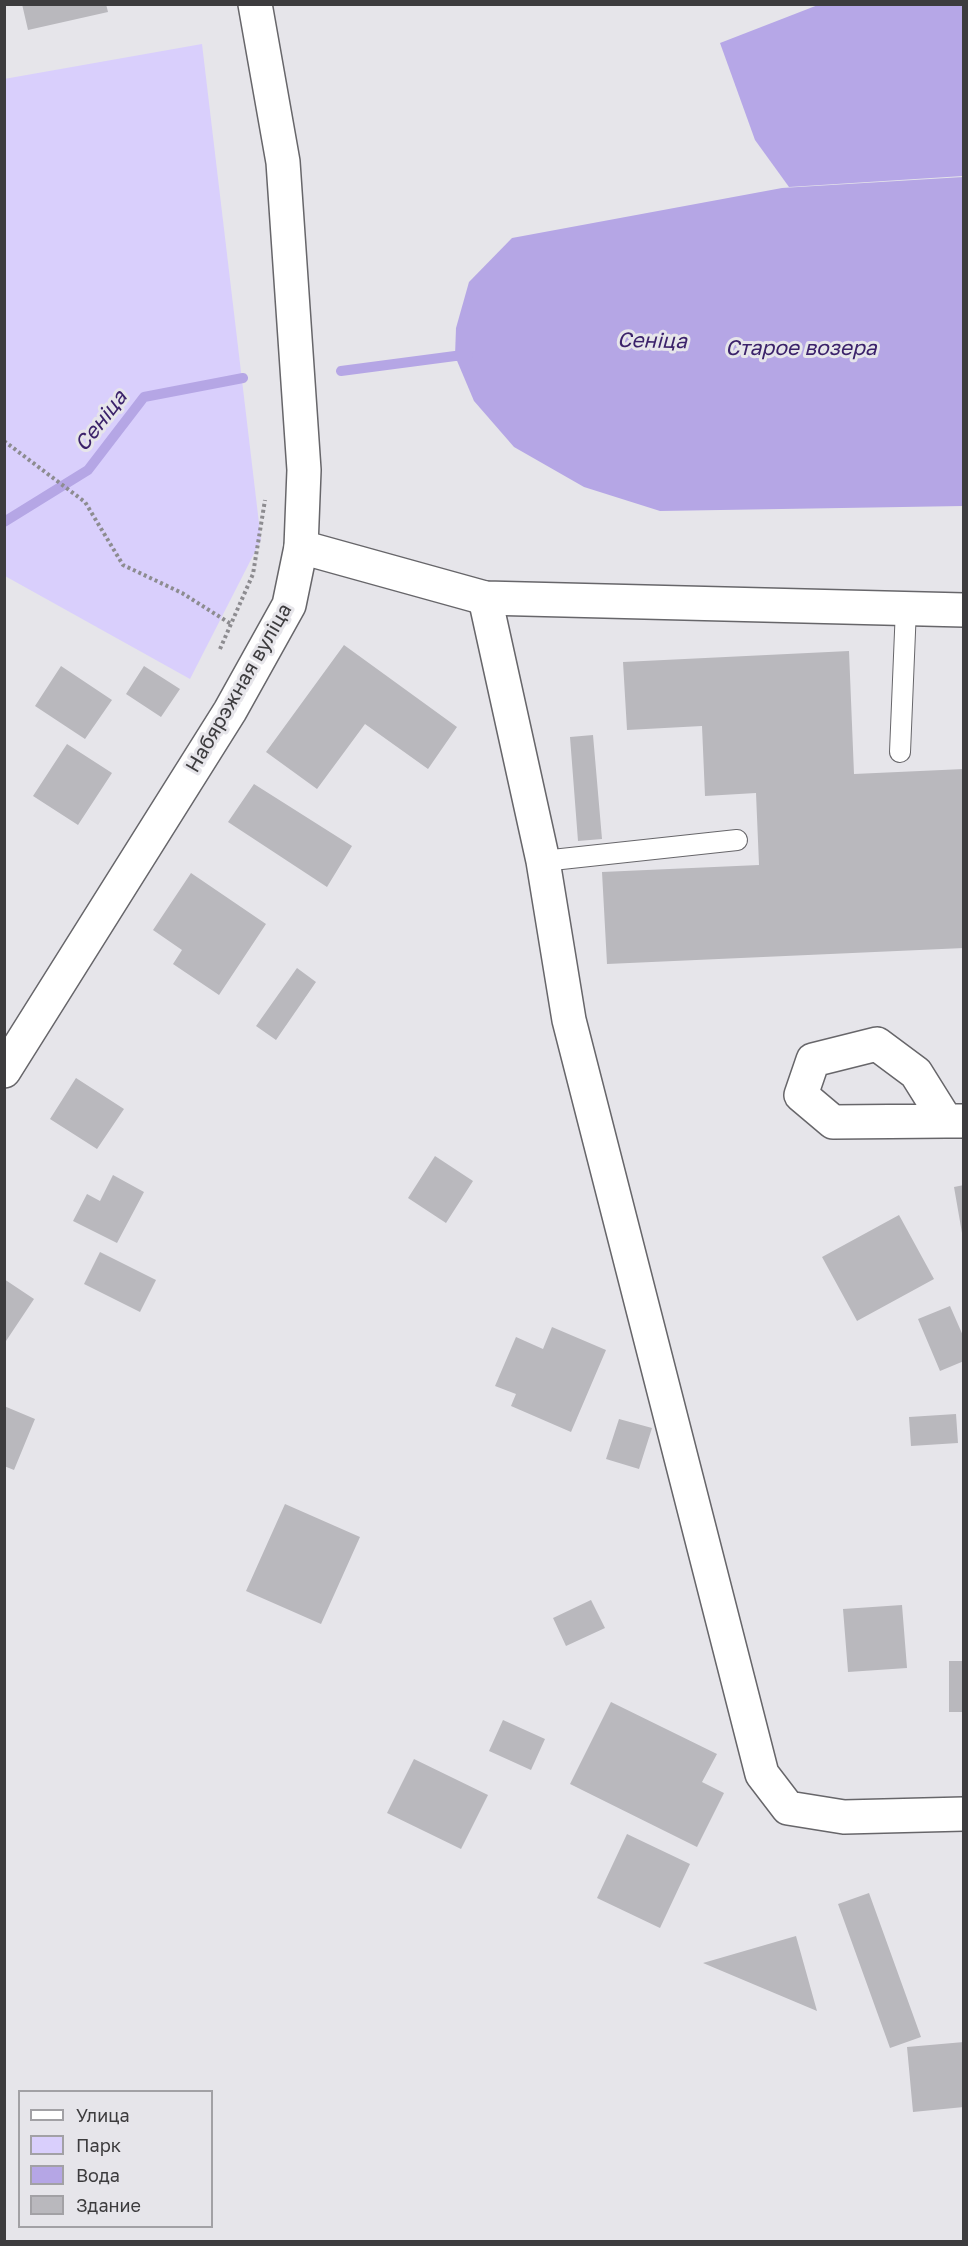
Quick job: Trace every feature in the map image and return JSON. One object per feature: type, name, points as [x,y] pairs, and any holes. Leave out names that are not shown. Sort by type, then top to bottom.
[{"type":"street","name":"Набярэжная вуліца","points":[[4,1071],[230,711],[289,605],[301,547],[304,470],[283,162],[255,4]]},
{"type":"street","points":[[301,547],[485,598],[963,610]]},
{"type":"street","points":[[485,598],[543,861],[569,1020],[762,1774],[788,1808],[844,1817],[963,1814]]},
{"type":"lane","points":[[900,752],[906,608]]},
{"type":"lane","points":[[543,861],[737,840]]},
{"type":"path","points":[[4,441],[85,502],[123,564],[182,593],[231,624]]},
{"type":"path","points":[[218,655],[253,573],[266,491]]},
{"type":"green space","points":[[202,44],[261,540],[190,679],[5,576],[4,79]]},
{"type":"shaded area","points":[[818,5],[963,5],[963,176],[789,187],[755,140],[720,43]]},
{"type":"water","name":"Старое возера","points":[[963,177],[963,506],[660,511],[584,487],[514,447],[474,401],[455,356],[456,328],[469,282],[512,238],[782,188]]},
{"type":"building","points":[[22,4],[106,4],[108,12],[28,30]]},
{"type":"building","points":[[344,645],[457,727],[428,769],[365,724],[317,789],[266,752]]},
{"type":"building","points":[[849,651],[854,774],[964,769],[964,948],[607,964],[602,872],[759,865],[756,793],[705,796],[702,726],[627,730],[623,662]]},
{"type":"building","points":[[61,666],[112,700],[85,739],[35,706]]},
{"type":"building","points":[[144,666],[180,689],[161,717],[126,694]]},
{"type":"building","points":[[593,735],[602,839],[578,841],[570,737]]},
{"type":"building","points":[[67,744],[112,773],[78,825],[33,796]]},
{"type":"building","points":[[254,784],[352,846],[327,887],[228,822]]},
{"type":"building","points":[[191,873],[266,924],[219,995],[173,964],[182,950],[153,930]]},
{"type":"building","points":[[297,968],[316,982],[276,1040],[256,1026]]},
{"type":"building","points":[[76,1078],[124,1109],[97,1149],[50,1119]]},
{"type":"building","points":[[435,1156],[473,1181],[446,1223],[408,1198]]},
{"type":"building","points":[[113,1175],[144,1192],[117,1243],[73,1221],[87,1194],[100,1201]]},
{"type":"building","points":[[964,1185],[964,1233],[962,1233],[954,1187]]},
{"type":"building","points":[[899,1215],[934,1279],[857,1321],[822,1257]]},
{"type":"building","points":[[100,1252],[156,1280],[140,1312],[84,1284]]},
{"type":"building","points":[[4,1279],[34,1299],[4,1344]]},
{"type":"building","points":[[950,1306],[964,1338],[964,1361],[940,1371],[918,1319]]},
{"type":"building","points":[[552,1327],[606,1350],[571,1432],[511,1406],[516,1394],[495,1386],[516,1337],[543,1349]]},
{"type":"building","points":[[4,1406],[35,1419],[14,1470],[4,1466]]},
{"type":"building","points":[[956,1414],[958,1443],[911,1446],[909,1417]]},
{"type":"building","points":[[619,1419],[652,1428],[639,1469],[606,1459]]},
{"type":"building","points":[[285,1504],[360,1537],[321,1624],[246,1591]]},
{"type":"building","points":[[591,1600],[605,1628],[566,1646],[553,1618]]},
{"type":"building","points":[[902,1605],[907,1668],[848,1672],[843,1609]]},
{"type":"building","points":[[949,1661],[964,1661],[964,1712],[949,1712]]},
{"type":"building","points":[[611,1702],[717,1754],[702,1782],[724,1793],[697,1847],[570,1784]]},
{"type":"building","points":[[503,1720],[545,1739],[531,1770],[489,1751]]},
{"type":"building","points":[[414,1759],[488,1795],[461,1849],[387,1813]]},
{"type":"building","points":[[627,1834],[690,1864],[660,1928],[597,1898]]},
{"type":"building","points":[[869,1893],[921,2037],[890,2048],[838,1904]]},
{"type":"building","points":[[796,1936],[817,2011],[703,1963]]},
{"type":"building","points":[[964,2042],[964,2107],[913,2112],[907,2047]]},
{"type":"waterway","name":"Сеніца","points":[[341,371],[468,356]]},
{"type":"waterway","name":"Сеніца","points":[[4,522],[88,470],[144,397],[243,378]]}]
